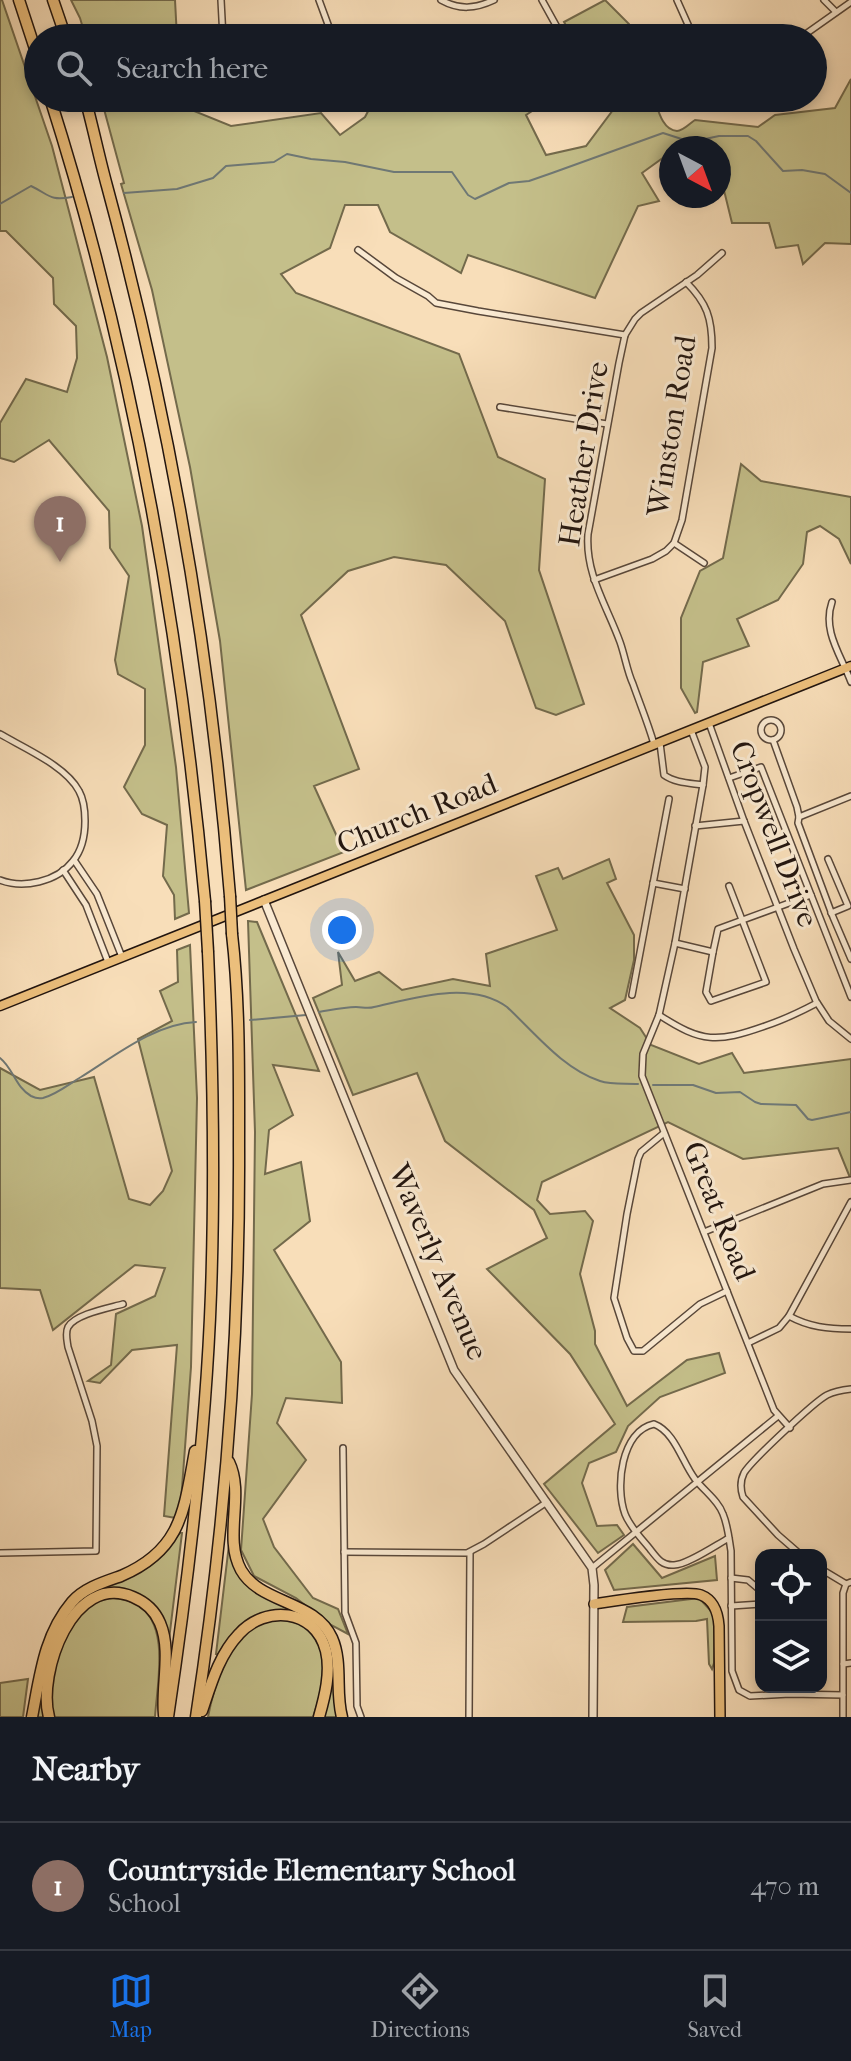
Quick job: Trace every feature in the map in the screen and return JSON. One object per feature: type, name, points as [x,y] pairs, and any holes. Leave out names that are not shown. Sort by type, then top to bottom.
[{"type":"highway","points":[[19,0],[27,24]]},
{"type":"highway","points":[[53,0],[61,24]]},
{"type":"highway","points":[[54,112],[95,250],[147,479],[181,682],[205,901],[213,1105],[213,1210],[205,1394],[190,1557],[166,1717]]},
{"type":"highway","points":[[89,112],[144,329],[183,517],[212,708],[230,896],[238,1053],[239,1184],[235,1330],[227,1459],[198,1717]]},
{"type":"highway","points":[[32,1717],[45,1651],[56,1625],[72,1602],[83,1592],[151,1561],[178,1524],[187,1493],[205,1394]]},
{"type":"highway","points":[[227,1459],[234,1473],[234,1534],[240,1568],[251,1582],[301,1608],[325,1627],[336,1651],[342,1717]]},
{"type":"highway","points":[[49,1717],[46,1700],[49,1674],[67,1627],[86,1603],[113,1593],[124,1594],[146,1605],[160,1624],[165,1651],[162,1698],[166,1717]]},
{"type":"highway","points":[[594,1604],[694,1593],[710,1600],[718,1614],[720,1717]]},
{"type":"highway","points":[[198,1717],[217,1670],[237,1636],[260,1618],[282,1614],[299,1618],[313,1628],[326,1649],[327,1682],[319,1717]]},
{"type":"main road","name":"Church Road","points":[[0,1006],[848,667]]},
{"type":"street","points":[[221,0],[222,24]]},
{"type":"street","points":[[319,0],[328,24]]},
{"type":"street","points":[[441,0],[468,8],[494,0]]},
{"type":"street","points":[[542,0],[555,24]]},
{"type":"street","points":[[677,0],[688,24]]},
{"type":"street","points":[[824,0],[836,12]]},
{"type":"street","points":[[819,24],[851,2]]},
{"type":"street","points":[[358,250],[436,303],[625,335]]},
{"type":"street","name":"Heather Drive","points":[[657,744],[594,580],[588,561],[588,534],[625,335],[641,313],[722,253]]},
{"type":"street","name":"Winston Road","points":[[594,580],[666,551],[674,543],[682,520],[712,348],[707,310],[702,299],[686,282]]},
{"type":"street","points":[[500,407],[607,424]]},
{"type":"street","points":[[674,543],[704,563]]},
{"type":"street","points":[[832,602],[828,615],[830,632],[848,667],[851,682]]},
{"type":"street","name":"Cropwell Drive","points":[[709,723],[744,821],[817,1003],[829,1021],[851,1038]]},
{"type":"street","name":"Great Road","points":[[691,729],[705,767],[703,785],[675,943],[659,1015],[643,1054],[642,1070],[645,1086],[778,1416]]},
{"type":"street","points":[[0,734],[63,772],[79,789],[84,804],[85,832],[74,860],[63,870],[30,884],[0,880]]},
{"type":"street","points":[[773,740],[797,807],[801,830],[851,959]]},
{"type":"street","points":[[657,744],[664,775],[669,779],[703,785]]},
{"type":"street","points":[[729,778],[761,767],[851,997]]},
{"type":"street","points":[[799,817],[851,796]]},
{"type":"street","points":[[632,995],[669,799]]},
{"type":"street","points":[[695,826],[744,821]]},
{"type":"street","points":[[828,859],[848,906],[831,913]]},
{"type":"street","points":[[74,860],[97,894],[122,957]]},
{"type":"street","points":[[63,870],[86,905],[108,963]]},
{"type":"street","points":[[653,883],[685,889]]},
{"type":"street","points":[[729,886],[742,920],[766,982],[711,1001],[706,992],[718,929],[742,920],[811,895]]},
{"type":"street","name":"Waverly Avenue","points":[[264,900],[454,1370],[592,1568]]},
{"type":"street","points":[[675,943],[713,952]]},
{"type":"street","points":[[659,1015],[694,1034],[725,1038],[769,1025],[817,1003]]},
{"type":"street","points":[[664,1133],[641,1152],[635,1167],[627,1214],[614,1298],[629,1345],[638,1352],[646,1350],[700,1304],[727,1291]]},
{"type":"street","points":[[704,1232],[823,1184],[851,1180]]},
{"type":"street","points":[[748,1343],[775,1331],[789,1316],[851,1202]]},
{"type":"street","points":[[0,1553],[96,1551],[97,1446],[68,1347],[67,1328],[80,1317],[123,1304]]},
{"type":"street","points":[[789,1316],[805,1325],[851,1329]]},
{"type":"street","points":[[794,1549],[743,1497],[741,1483],[746,1469],[824,1397],[851,1389]]},
{"type":"street","points":[[593,1717],[592,1568],[778,1416],[790,1428]]},
{"type":"street","points":[[729,1538],[676,1566],[662,1563],[637,1533],[628,1521],[622,1504],[622,1471],[627,1449],[644,1427],[654,1424],[663,1428],[697,1482],[722,1511],[729,1538],[732,1671],[739,1690],[750,1696],[843,1695]]},
{"type":"street","points":[[343,1448],[345,1613],[356,1643],[357,1706],[361,1717]]},
{"type":"street","points":[[344,1552],[470,1552],[547,1502]]},
{"type":"street","points":[[469,1717],[470,1552]]},
{"type":"street","points":[[827,1572],[848,1583],[843,1593],[843,1717]]},
{"type":"street","points":[[731,1578],[748,1580],[755,1586]]},
{"type":"street","points":[[731,1606],[755,1604]]},
{"type":"street","points":[[843,1664],[851,1663]]},
{"type":"shaded area","points":[[2,0],[24,64],[24,112],[40,112],[52,146],[107,357],[142,526],[176,767],[189,913],[175,919],[174,895],[163,876],[167,825],[142,814],[124,787],[145,745],[145,689],[118,674],[115,660],[129,576],[110,548],[109,511],[49,440],[14,462],[0,458],[0,423],[26,379],[67,392],[77,358],[76,326],[54,304],[53,278],[6,231],[0,231]]},
{"type":"shaded area","points":[[71,0],[175,0],[176,24],[82,24]]},
{"type":"shaded area","points":[[605,0],[629,24],[565,24]]},
{"type":"shaded area","points":[[851,79],[851,244],[825,243],[803,264],[798,245],[776,248],[769,223],[732,223],[728,208],[731,208],[731,136],[659,136],[659,161],[642,173],[659,201],[638,206],[595,298],[468,255],[461,273],[390,232],[378,205],[345,205],[330,248],[281,274],[296,293],[459,354],[498,457],[545,479],[539,570],[584,704],[556,715],[536,708],[505,621],[446,565],[394,557],[348,571],[301,615],[359,769],[314,786],[344,852],[246,890],[220,641],[190,467],[152,290],[121,184],[124,183],[105,112],[196,112],[231,126],[321,113],[340,135],[368,112],[531,112],[526,115],[546,155],[586,146],[612,112],[659,112],[664,123],[677,131],[695,120],[758,127],[775,115],[827,112],[827,109],[835,108]]},
{"type":"shaded area","points":[[741,464],[761,481],[851,497],[851,564],[839,539],[820,526],[807,532],[803,564],[778,600],[737,619],[749,646],[703,662],[695,713],[681,688],[681,618],[700,571],[723,558]]},
{"type":"shaded area","points":[[609,859],[616,879],[607,883],[634,935],[634,960],[625,1000],[610,1008],[640,1028],[651,1045],[699,1064],[732,1053],[744,1073],[851,1059],[851,1180],[838,1148],[743,1159],[668,1122],[542,1182],[537,1200],[550,1214],[585,1211],[593,1221],[580,1274],[595,1331],[595,1344],[627,1406],[687,1360],[719,1353],[725,1373],[660,1397],[628,1426],[616,1452],[589,1463],[582,1483],[597,1526],[617,1525],[624,1535],[598,1553],[544,1484],[615,1424],[570,1354],[487,1269],[547,1238],[534,1210],[445,1141],[417,1073],[353,1095],[313,998],[342,985],[338,952],[355,981],[379,972],[402,990],[453,979],[490,986],[486,954],[557,930],[536,876],[558,868],[563,879]]},
{"type":"shaded area","points":[[248,921],[257,922],[319,1071],[273,1065],[293,1115],[269,1130],[265,1174],[301,1162],[310,1221],[274,1250],[341,1362],[342,1403],[286,1398],[277,1423],[306,1460],[263,1519],[274,1547],[313,1598],[338,1609],[348,1634],[296,1598],[254,1576],[241,1550],[252,1394],[255,1132]]},
{"type":"shaded area","points":[[190,945],[197,1098],[191,1367],[181,1501],[176,1518],[164,1516],[177,1345],[132,1350],[100,1383],[88,1381],[111,1365],[116,1314],[155,1296],[165,1268],[135,1265],[53,1330],[40,1290],[0,1288],[0,1068],[40,1090],[94,1077],[129,1199],[150,1205],[163,1191],[172,1171],[138,1039],[172,1021],[160,991],[178,982],[177,950]]},
{"type":"shaded area","points":[[180,1533],[168,1648],[162,1619],[143,1598],[111,1589],[92,1595],[75,1609],[61,1628],[45,1674],[45,1717],[36,1717],[48,1655],[59,1626],[68,1613],[78,1601],[93,1591],[151,1565]]},
{"type":"shaded area","points":[[230,1536],[235,1568],[304,1613],[326,1636],[334,1663],[337,1717],[323,1717],[330,1653],[291,1611],[268,1612],[248,1621],[216,1654]]},
{"type":"shaded area","points":[[633,1544],[662,1578],[715,1556],[717,1580],[614,1590],[605,1570]]},
{"type":"shaded area","points":[[112,1598],[136,1604],[147,1613],[154,1625],[159,1655],[155,1717],[53,1717],[51,1695],[54,1669],[69,1630],[85,1610],[96,1602]]},
{"type":"shaded area","points":[[699,1598],[712,1612],[715,1623],[712,1669],[709,1664],[707,1619],[623,1622],[627,1607]]},
{"type":"shaded area","points":[[277,1618],[296,1622],[308,1629],[321,1651],[322,1678],[313,1717],[208,1717],[213,1694],[236,1644],[253,1627]]},
{"type":"shaded area","points":[[28,1679],[23,1717],[0,1717],[0,1683]]},
{"type":"waterway","points":[[124,193],[177,189],[213,178],[226,166],[274,162],[287,154],[394,172],[452,172],[468,195],[475,199],[509,183],[529,181],[663,133],[691,142],[719,136],[748,136],[783,171],[825,174],[851,193]]},
{"type":"waterway","points":[[0,204],[31,186],[54,198],[72,197]]},
{"type":"waterway","points":[[319,1012],[372,1008],[442,994],[476,994],[507,1007],[574,1068],[605,1082],[638,1084]]},
{"type":"waterway","points":[[250,1020],[306,1015]]},
{"type":"waterway","points":[[0,1058],[26,1092],[35,1098],[43,1098],[58,1092],[150,1035],[165,1028],[196,1022]]},
{"type":"waterway","points":[[653,1085],[693,1085],[716,1093],[740,1092],[761,1104],[796,1105],[812,1120],[851,1112]]},
{"type":"place","name":"Countryside Elementary School","points":[[60,562]]}]
